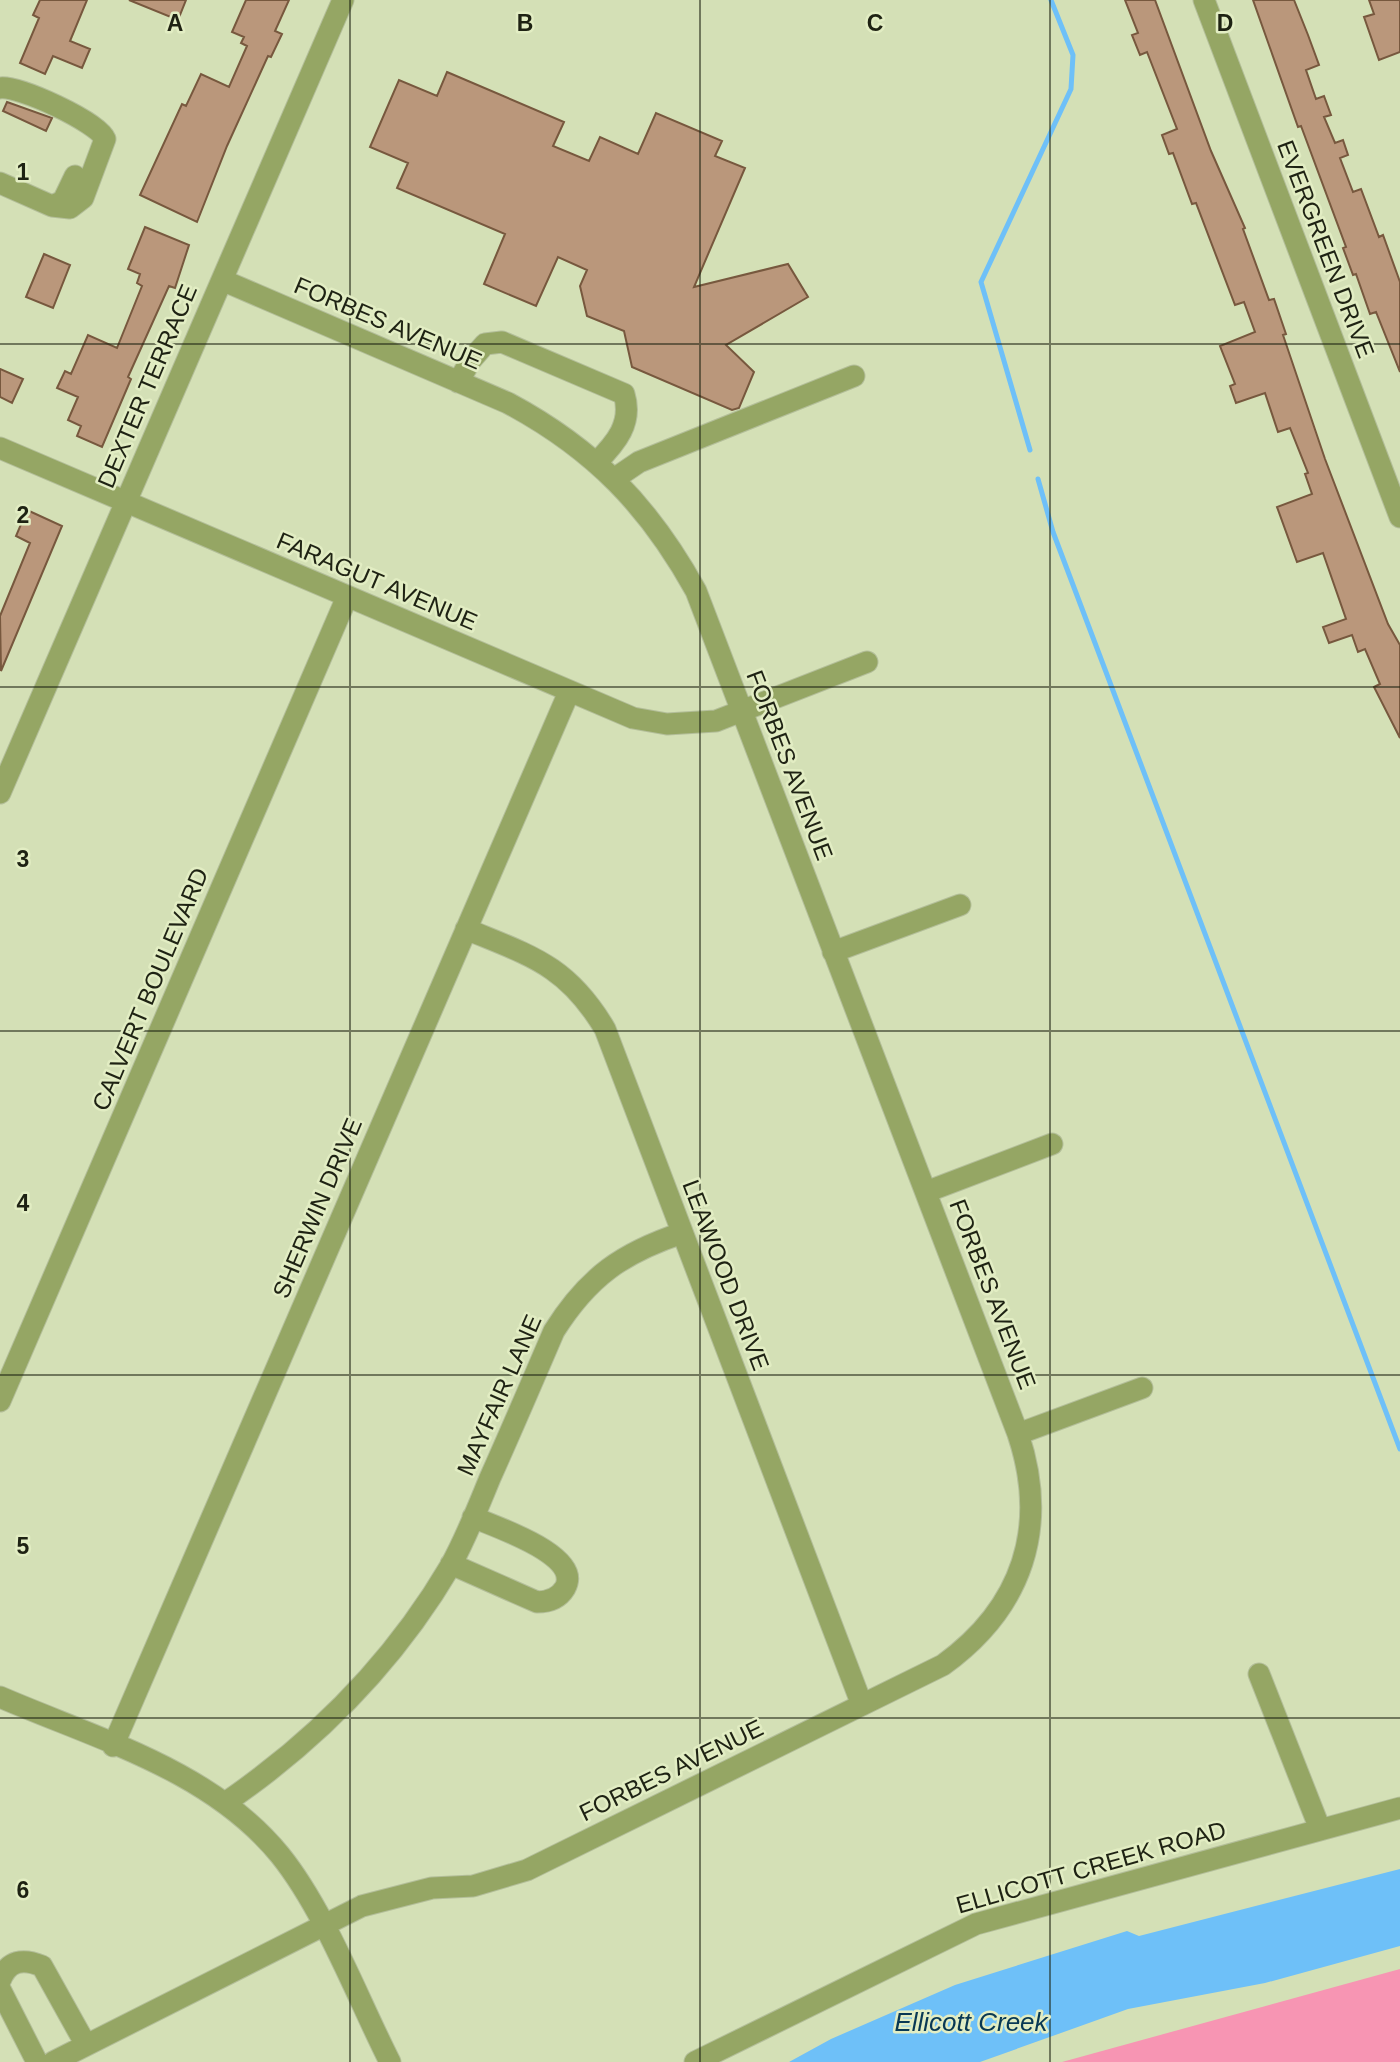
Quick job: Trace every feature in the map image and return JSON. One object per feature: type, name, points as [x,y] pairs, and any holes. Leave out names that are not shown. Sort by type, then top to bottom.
[{"type":"street","name":"DEXTER TERRACE","points":[[0,793],[343,0]]},
{"type":"street","name":"EVERGREEN DRIVE","points":[[1204,0],[1400,517]]},
{"type":"street","points":[[0,88],[16,89],[88,121],[103,132],[104,148],[83,198],[70,208],[52,206],[0,183]]},
{"type":"street","points":[[52,206],[63,201],[75,176]]},
{"type":"street","name":"FORBES AVENUE","points":[[53,2062],[362,1906],[396,1895],[473,1885],[527,1870],[943,1665],[964,1649],[999,1611],[1012,1589],[1029,1540],[1032,1507],[1030,1480],[1018,1434],[696,591],[661,532],[614,478],[540,420],[222,280]]},
{"type":"street","points":[[458,382],[471,360],[485,344],[502,341],[624,394],[629,410],[618,442],[596,463]]},
{"type":"street","points":[[614,478],[639,462],[854,376]]},
{"type":"street","name":"FARAGUT AVENUE","points":[[0,448],[633,718],[667,724],[716,721],[867,662]]},
{"type":"street","name":"CALVERT BOULEVARD","points":[[0,1401],[347,597]]},
{"type":"street","name":"SHERWIN DRIVE","points":[[113,1746],[569,692]]},
{"type":"street","points":[[833,952],[960,905]]},
{"type":"street","name":"LEAWOOD DRIVE","points":[[466,929],[547,965],[576,986],[605,1029],[862,1705]]},
{"type":"street","points":[[926,1192],[1052,1144]]},
{"type":"street","name":"MAYFAIR LANE","points":[[225,1803],[298,1750],[362,1687],[416,1619],[451,1564],[554,1331],[570,1305],[590,1281],[620,1259],[654,1242],[682,1233]]},
{"type":"street","points":[[1018,1434],[1142,1388]]},
{"type":"street","points":[[451,1564],[537,1602],[558,1596],[566,1586],[568,1575],[554,1555],[473,1517]]},
{"type":"street","points":[[1259,1674],[1320,1829]]},
{"type":"street","points":[[0,1697],[191,1781],[225,1803],[281,1857],[304,1890],[390,2062]]},
{"type":"street","name":"ELLICOTT CREEK ROAD","points":[[695,2062],[976,1924],[1400,1808]]},
{"type":"street","points":[[0,1981],[10,1965],[20,1961],[42,1966],[86,2045]]},
{"type":"street","points":[[0,1989],[37,2062]]},
{"type":"shaded area","points":[[1400,1969],[1400,2062],[1062,2062]]},
{"type":"water","name":"Ellicott Creek","points":[[1400,1869],[1400,1946],[1265,1983],[1128,2009],[980,2062],[789,2062],[831,2039],[955,1985],[1127,1931],[1139,1936]]},
{"type":"building","points":[[40,0],[87,0],[70,41],[90,49],[82,68],[53,56],[45,74],[20,63],[39,18],[33,15]]},
{"type":"building","points":[[129,0],[186,0],[178,20]]},
{"type":"building","points":[[246,0],[289,0],[275,31],[282,34],[271,57],[268,56],[227,146],[197,222],[140,195],[182,104],[186,106],[201,74],[229,87],[247,46],[241,43],[244,37],[232,32]]},
{"type":"building","points":[[1125,0],[1155,0],[1211,151],[1245,228],[1243,229],[1269,300],[1274,299],[1286,334],[1283,335],[1325,459],[1388,624],[1400,645],[1400,738],[1374,687],[1380,684],[1365,649],[1358,652],[1352,635],[1329,643],[1323,627],[1346,619],[1323,553],[1297,562],[1277,507],[1312,494],[1305,474],[1308,473],[1290,428],[1278,432],[1265,393],[1236,403],[1230,386],[1235,384],[1220,346],[1255,332],[1244,302],[1235,305],[1196,203],[1192,204],[1173,153],[1169,154],[1162,135],[1177,129],[1147,52],[1140,55],[1132,35],[1138,33]]},
{"type":"building","points":[[1253,0],[1294,0],[1308,35],[1319,65],[1306,70],[1316,99],[1324,96],[1331,115],[1324,117],[1335,143],[1343,140],[1348,155],[1340,158],[1353,192],[1361,189],[1379,237],[1383,235],[1400,282],[1400,372],[1376,312],[1370,314],[1356,274],[1353,275],[1343,248],[1346,247],[1301,126],[1298,127]]},
{"type":"building","points":[[1369,0],[1400,0],[1400,52],[1379,60],[1364,17],[1374,14]]},
{"type":"building","points":[[447,72],[564,122],[553,146],[589,161],[600,137],[638,154],[656,113],[722,141],[715,156],[745,168],[694,287],[788,264],[808,297],[726,345],[754,372],[739,408],[732,410],[632,367],[624,331],[587,316],[580,286],[587,270],[558,257],[536,306],[484,284],[505,234],[397,188],[408,163],[370,147],[399,80],[437,96]]},
{"type":"building","points":[[7,102],[52,118],[46,131],[3,111]]},
{"type":"building","points":[[145,227],[189,245],[175,288],[169,286],[128,377],[131,379],[102,447],[77,436],[81,426],[68,420],[78,397],[57,388],[65,371],[71,374],[88,335],[117,348],[142,286],[137,283],[140,274],[128,269]]},
{"type":"building","points":[[44,254],[70,265],[53,308],[26,297]]},
{"type":"building","points":[[0,369],[23,379],[12,403],[0,397]]},
{"type":"building","points":[[27,510],[62,526],[1,671],[0,616],[30,543],[16,536]]},
{"type":"waterway","points":[[1030,450],[981,282],[1071,89],[1073,55],[1051,0]]},
{"type":"waterway","points":[[1038,479],[1053,532],[1400,1449]]}]
